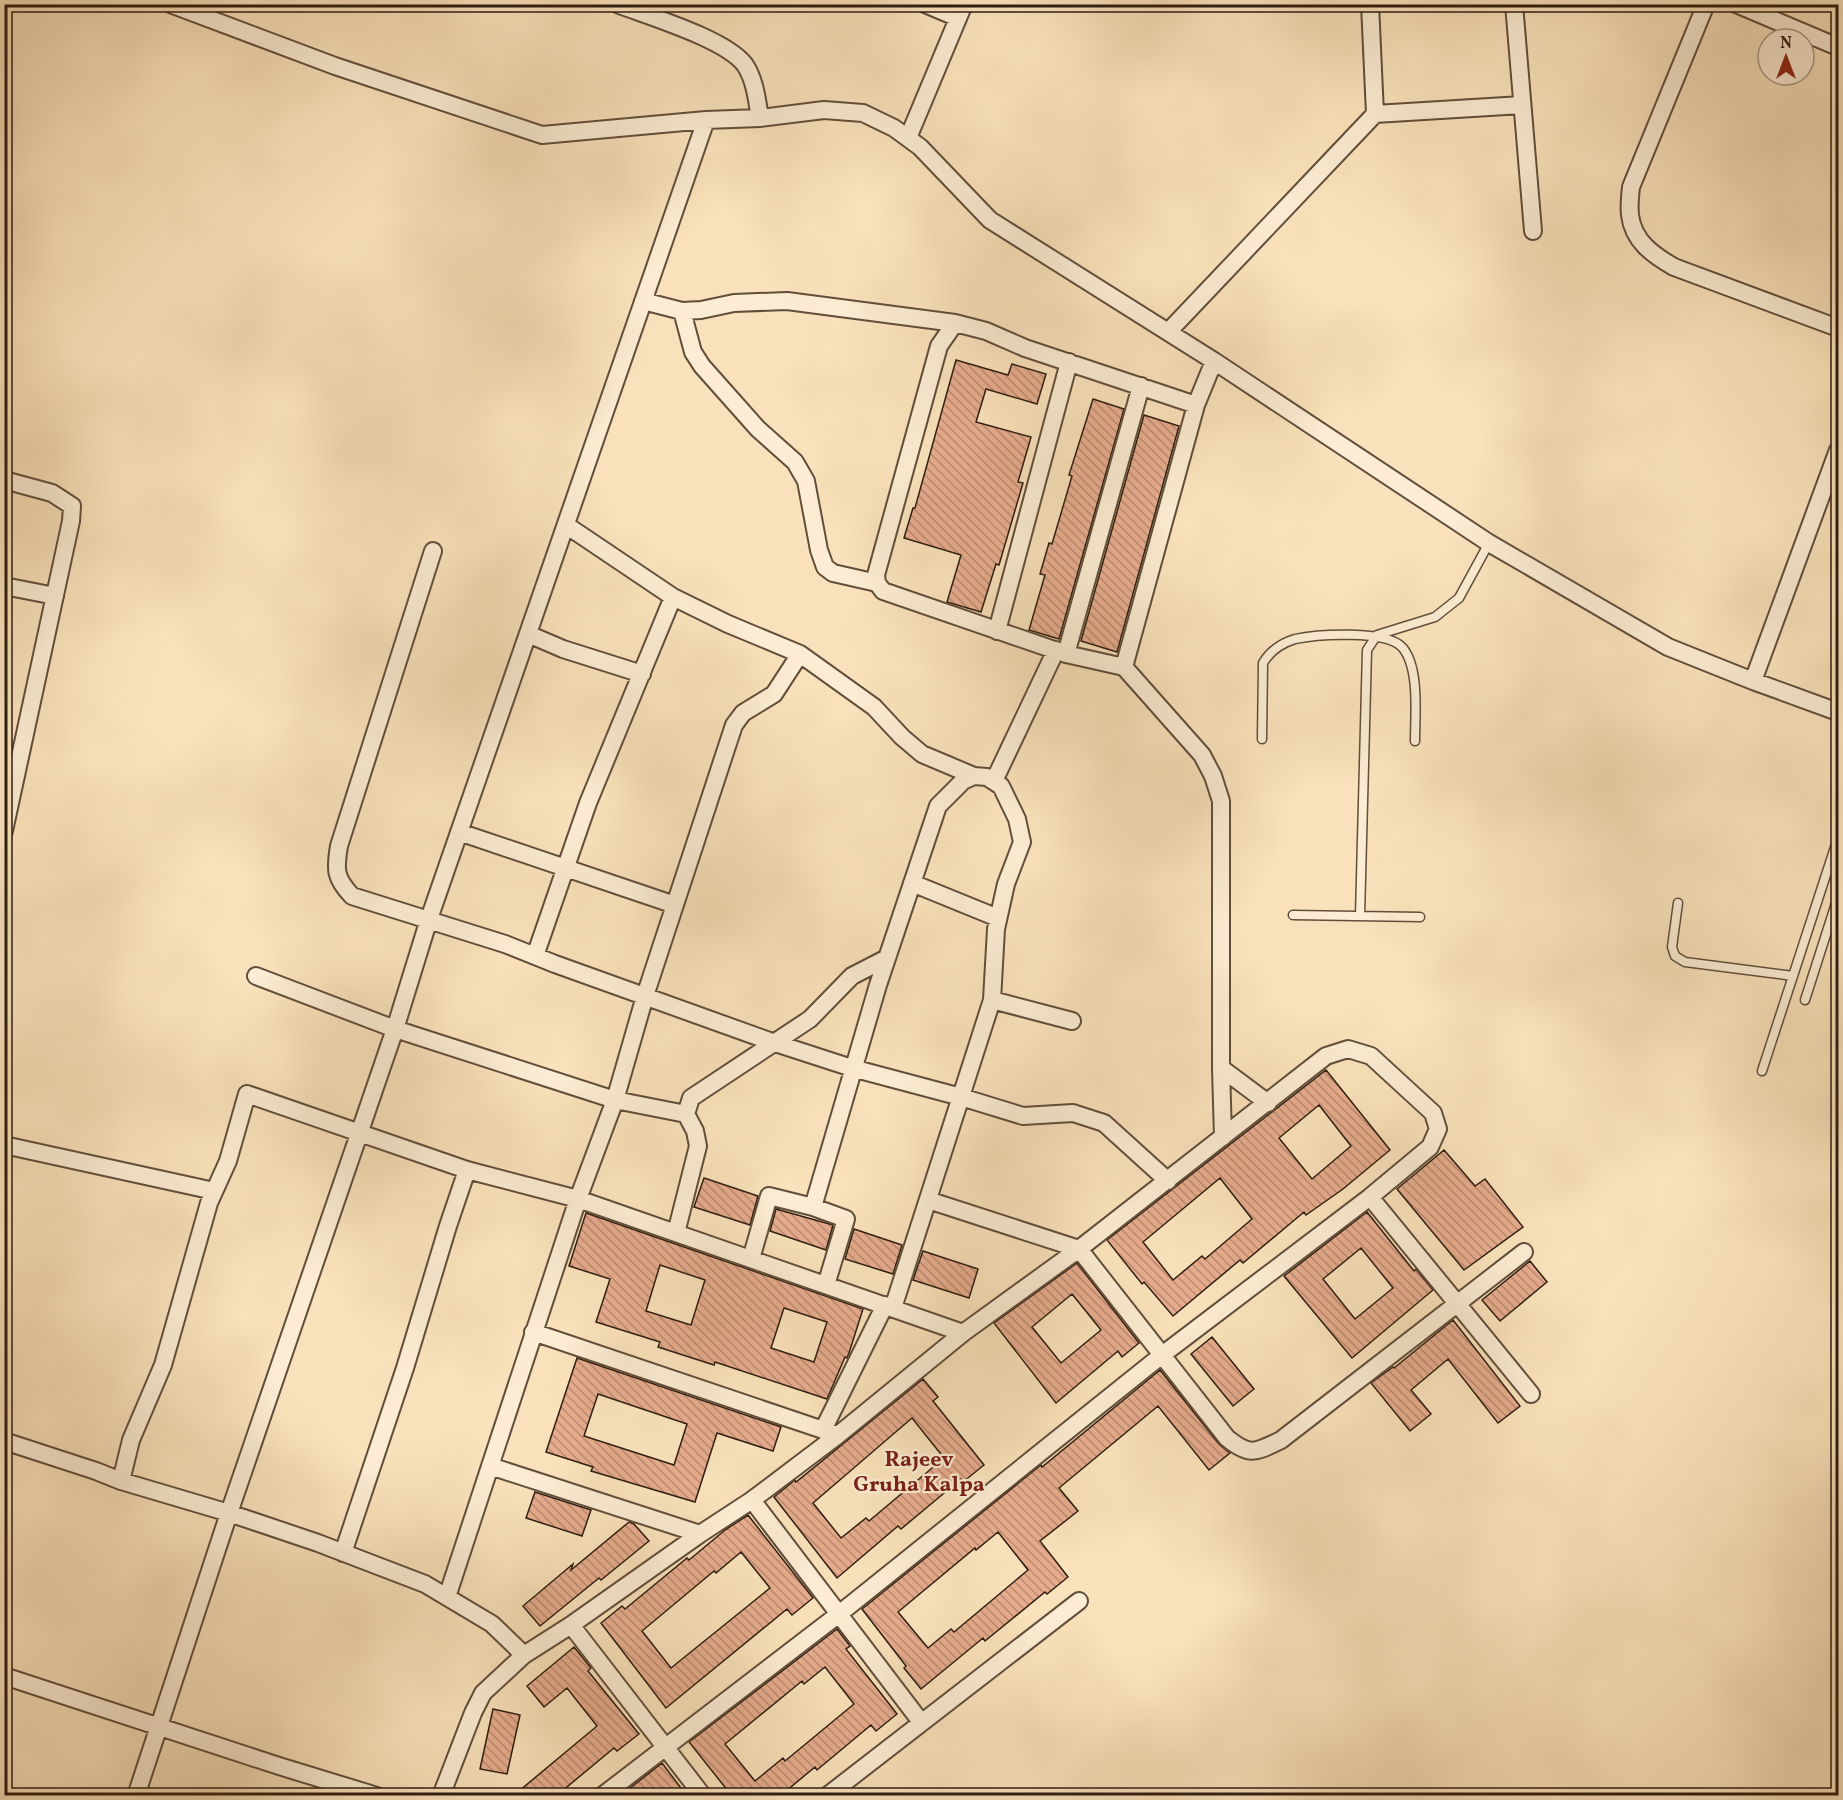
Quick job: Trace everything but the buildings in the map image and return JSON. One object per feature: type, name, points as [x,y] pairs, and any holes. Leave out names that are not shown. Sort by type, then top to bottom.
[{"type":"street","points":[[170,4],[335,66],[542,135],[706,120],[760,118],[824,110],[863,113],[894,128],[920,147],[990,220],[1214,361],[1489,543],[1668,647],[1839,712]]},
{"type":"street","points":[[616,4],[715,42],[744,63],[753,80],[760,118]]},
{"type":"street","points":[[908,138],[961,11],[925,4]]},
{"type":"street","points":[[1370,4],[1375,114]]},
{"type":"street","points":[[1514,4],[1533,231]]},
{"type":"street","points":[[1706,4],[1631,187],[1630,216],[1638,238],[1652,254],[1674,267],[1839,328]]},
{"type":"street","points":[[1736,4],[1839,47]]},
{"type":"street","points":[[1168,332],[1375,114],[1522,105]]},
{"type":"street","points":[[136,1796],[229,1513],[395,1029],[429,919],[706,120]]},
{"type":"street","points":[[644,301],[682,311],[701,310],[735,303],[787,301],[955,323],[1196,405]]},
{"type":"street","points":[[682,311],[693,352],[702,366],[758,429],[795,462],[806,481],[819,550],[825,567],[834,573],[877,583]]},
{"type":"street","points":[[955,323],[939,346],[876,575],[877,583],[883,591],[997,631],[1061,652],[1124,667],[1202,754],[1213,776],[1221,801],[1223,1137]]},
{"type":"street","points":[[1124,667],[1196,405],[1214,361]]},
{"type":"street","points":[[997,631],[1069,362]]},
{"type":"street","points":[[994,781],[1061,652],[1141,386]]},
{"type":"street","points":[[1753,681],[1837,461]]},
{"type":"street","points":[[4,480],[52,493],[72,506],[71,521],[4,831]]},
{"type":"street","points":[[566,525],[674,597],[728,624],[800,654],[874,707],[902,737],[922,754],[974,776],[987,777],[1001,786],[1017,819],[1022,842],[1006,884],[998,918],[992,1000],[928,1200],[889,1306],[830,1433]]},
{"type":"street","points":[[434,551],[339,846],[335,868],[342,885],[352,896],[506,944],[775,1043],[852,1068],[1023,1116],[1073,1113],[1104,1123],[1168,1181]]},
{"type":"street","points":[[4,586],[55,596]]},
{"type":"street","points":[[535,956],[588,803],[674,597]]},
{"type":"street","points":[[528,634],[563,649],[642,674]]},
{"type":"street","points":[[447,1597],[533,1332],[578,1199],[615,1100],[645,996],[734,725],[743,713],[774,694],[800,654]]},
{"type":"street","points":[[813,1207],[852,1068],[938,806],[963,781],[974,776]]},
{"type":"street","points":[[459,832],[675,905]]},
{"type":"street","points":[[912,883],[998,918]]},
{"type":"street","points":[[676,1233],[698,1146],[695,1131],[686,1114],[691,1098],[810,1019],[852,976],[887,958]]},
{"type":"street","points":[[256,976],[395,1029],[615,1100],[686,1114]]},
{"type":"street","points":[[992,1000],[1072,1021]]},
{"type":"street","points":[[441,1796],[473,1713],[483,1694],[524,1655],[752,1500],[830,1433],[1079,1249],[1326,1056],[1348,1049],[1371,1056],[1433,1113],[1438,1130],[1430,1147],[1370,1197],[1162,1355],[839,1614],[602,1796]]},
{"type":"street","points":[[1221,1068],[1268,1103]]},
{"type":"street","points":[[121,1481],[130,1440],[163,1365],[214,1191],[228,1161],[247,1094],[467,1170],[578,1199],[963,1333]]},
{"type":"street","points":[[4,1145],[214,1191]]},
{"type":"street","points":[[343,1553],[405,1368],[467,1170]]},
{"type":"street","points":[[751,1259],[770,1196],[813,1207],[846,1219],[826,1285]]},
{"type":"street","points":[[1370,1197],[1455,1304],[1531,1394]]},
{"type":"street","points":[[928,1200],[1079,1249],[1227,1438],[1242,1449],[1258,1450],[1281,1440],[1524,1252]]},
{"type":"street","points":[[533,1332],[830,1433]]},
{"type":"street","points":[[4,1441],[121,1481],[229,1513],[425,1584],[492,1624],[524,1655]]},
{"type":"street","points":[[490,1466],[700,1534]]},
{"type":"street","points":[[752,1500],[921,1722]]},
{"type":"street","points":[[827,1796],[1079,1600]]},
{"type":"street","points":[[571,1625],[703,1796]]},
{"type":"street","points":[[4,1676],[377,1796]]},
{"type":"lane","points":[[1262,739],[1263,663],[1269,652],[1294,640],[1336,635],[1377,635],[1435,617],[1460,598],[1489,543]]},
{"type":"lane","points":[[1377,635],[1402,647],[1413,668],[1415,741]]},
{"type":"lane","points":[[1360,916],[1367,650],[1377,635]]},
{"type":"lane","points":[[1762,1071],[1839,838]]},
{"type":"lane","points":[[1805,999],[1839,897]]},
{"type":"lane","points":[[1678,903],[1672,947],[1675,956],[1685,962],[1793,976]]},
{"type":"lane","points":[[1293,915],[1420,917]]},
{"type":"district","name":"Rajeev Gruha Kalpa","points":[[919,1472]]}]
